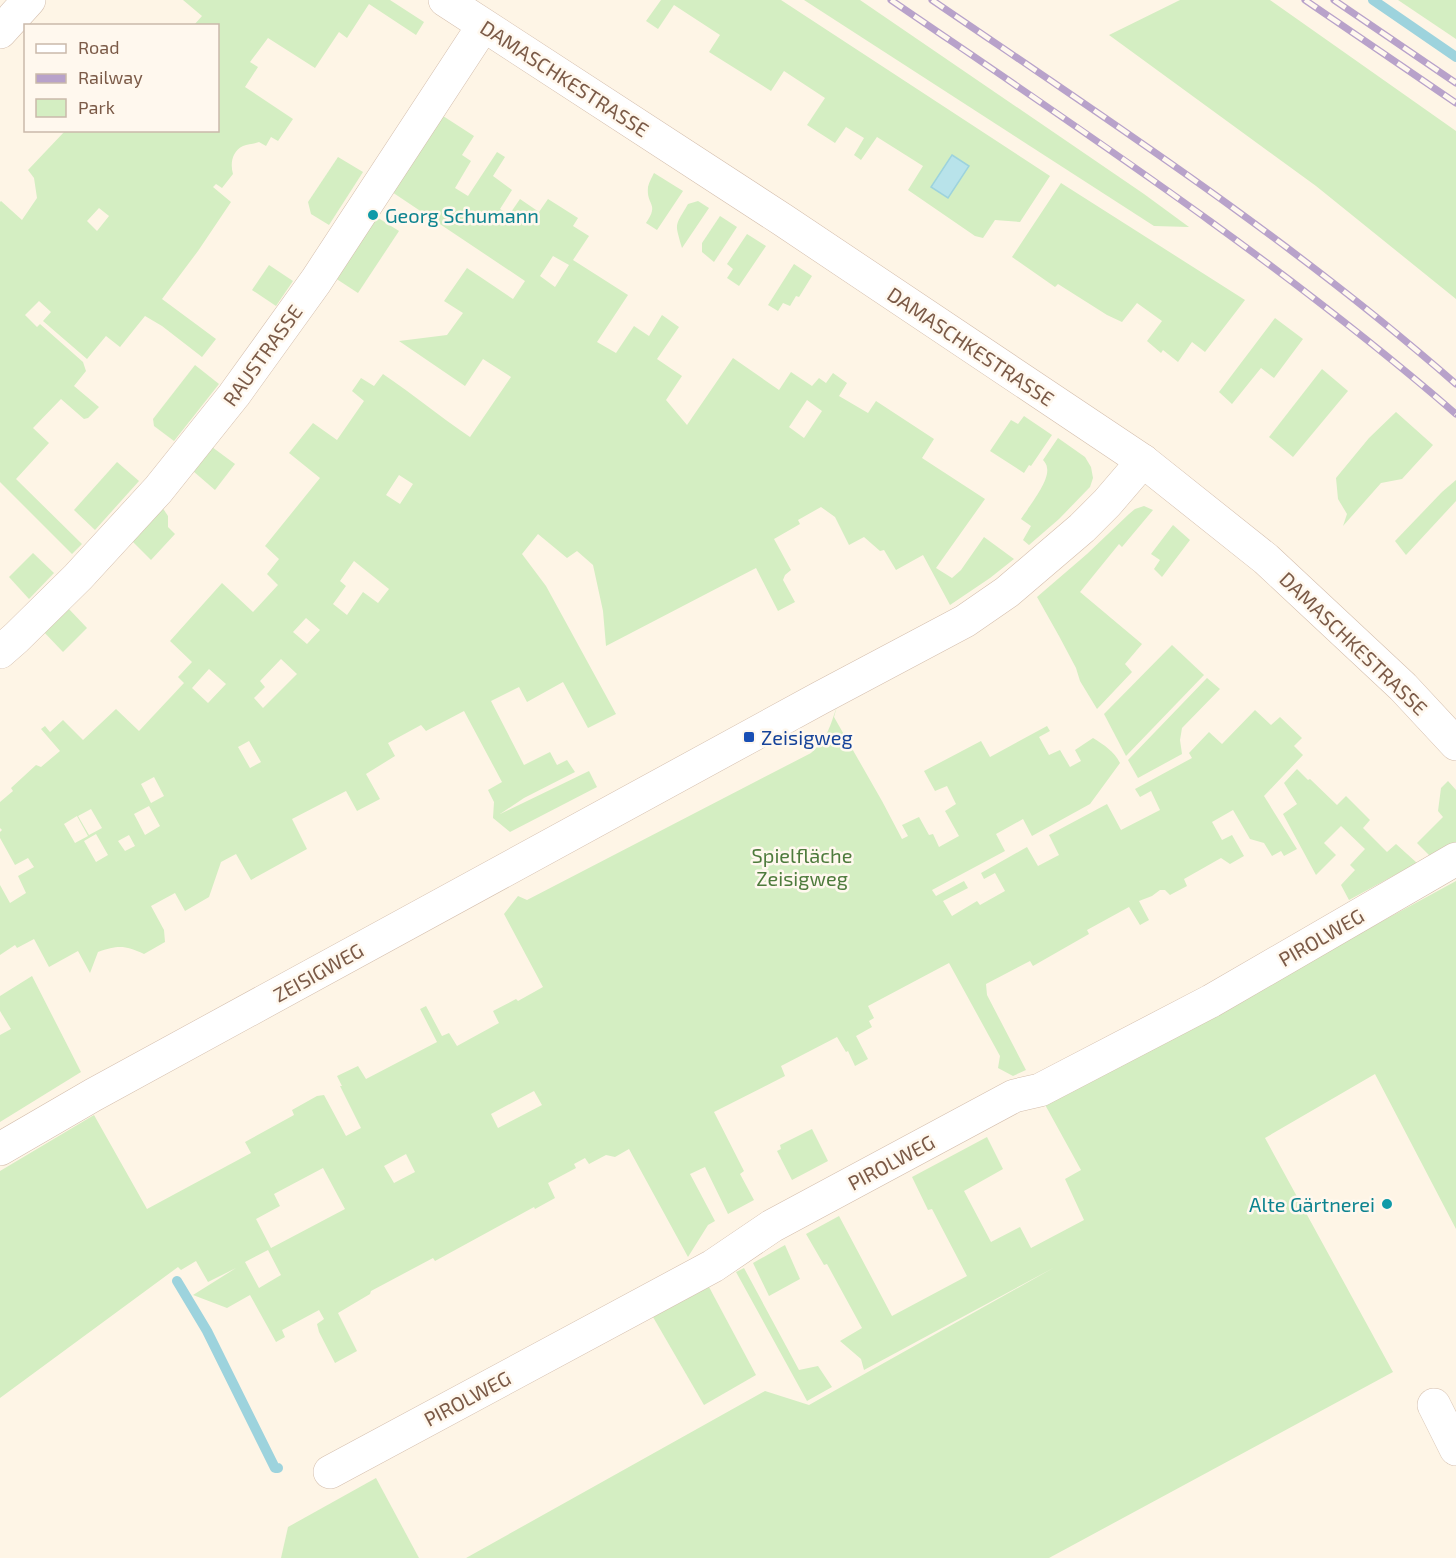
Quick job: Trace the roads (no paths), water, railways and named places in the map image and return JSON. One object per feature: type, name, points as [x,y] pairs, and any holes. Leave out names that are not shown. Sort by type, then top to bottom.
[{"type":"street","points":[[0,32],[29,0]]},
{"type":"street","name":"DAMASCHKESTRASSE","points":[[445,0],[783,220],[1143,461],[1266,559],[1403,687],[1456,744]]},
{"type":"street","name":"RAUSTRASSE","points":[[0,652],[78,577],[158,490],[234,395],[316,281],[483,26]]},
{"type":"street","name":"ZEISIGWEG","points":[[0,1149],[93,1095],[965,621],[1007,592],[1054,553],[1107,503],[1143,461]]},
{"type":"street","name":"PIROLWEG","points":[[330,1472],[713,1266],[772,1226],[1014,1096],[1040,1090],[1207,1003],[1456,859]]},
{"type":"street","points":[[1434,1405],[1456,1449]]},
{"type":"water","points":[[952,155],[969,166],[948,198],[931,187]]},
{"type":"waterway","points":[[1373,0],[1456,57]]},
{"type":"waterway","points":[[177,1281],[207,1331],[275,1468],[278,1468]]},
{"type":"railway","points":[[891,0],[1180,199],[1320,303],[1456,414]]},
{"type":"railway","points":[[932,0],[1133,137],[1266,232],[1394,331],[1456,384]]},
{"type":"railway","points":[[1305,0],[1456,103]]},
{"type":"railway","points":[[1334,0],[1456,83]]},
{"type":"place","name":"Georg Schumann","points":[[373,215]]},
{"type":"place","name":"Zeisigweg","points":[[749,737]]},
{"type":"place","name":"Alte Gärtnerei","points":[[1387,1204]]},
{"type":"park label","name":"Spielfläche Zeisigweg","points":[[802,866]]}]
